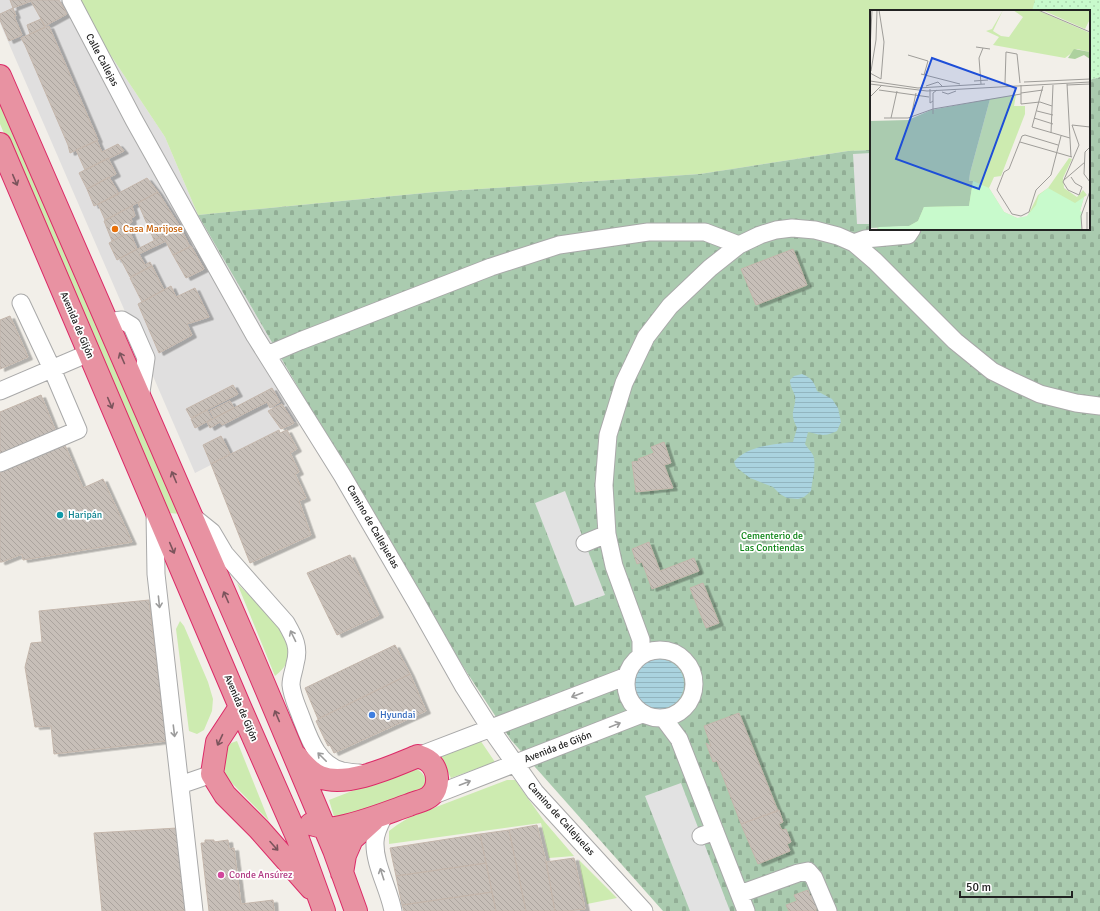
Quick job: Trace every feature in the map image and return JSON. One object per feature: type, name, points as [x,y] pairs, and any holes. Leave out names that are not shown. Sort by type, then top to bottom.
[{"type":"highway","points":[[0,76],[247,644],[292,752],[315,818],[342,873],[356,911]]},
{"type":"highway","name":"Avenida de Gijón","points":[[0,144],[240,707],[298,839],[324,906]]},
{"type":"highway","points":[[196,603],[216,626],[298,813],[315,818],[335,828],[381,815],[429,797],[437,788],[438,778],[428,760],[418,756],[327,794],[315,818],[304,831],[330,895],[324,906],[259,829],[225,795],[212,774],[217,742],[240,707]]},
{"type":"highway","points":[[292,752],[310,771],[333,781],[370,775]]},
{"type":"highway","points":[[342,873],[345,854],[352,839],[381,815]]},
{"type":"street","name":"Calle Callejas","points":[[71,0],[134,120]]},
{"type":"street","name":"Camino de Callejuelas","points":[[134,120],[243,316],[342,475],[464,687],[490,728],[535,792],[643,911]]},
{"type":"street","points":[[645,649],[614,566],[607,534],[604,485],[608,435],[624,384],[646,338],[670,306],[710,268],[739,245],[760,235],[776,230],[792,228],[815,230],[838,236],[854,243],[875,261],[954,341],[992,371],[1040,394],[1076,403],[1100,406]]},
{"type":"street","points":[[854,243],[864,239],[908,235],[911,230]]},
{"type":"street","points":[[267,356],[300,341],[491,267],[559,244],[648,232],[705,232],[739,245]]},
{"type":"street","points":[[0,463],[78,430],[52,369],[21,303]]},
{"type":"street","points":[[0,391],[89,354]]},
{"type":"street","name":"Avenida de Gijón","points":[[155,507],[156,574],[194,911]]},
{"type":"street","points":[[190,514],[212,532],[225,554],[286,623],[293,635],[297,653],[291,684],[293,695],[315,750],[331,766],[341,771],[370,775]]},
{"type":"street","points":[[585,543],[607,534]]},
{"type":"street","points":[[645,649],[667,650],[675,653],[683,658],[693,673],[695,682],[691,700],[686,708],[671,717],[651,718],[642,714],[634,707],[628,697],[626,687],[627,676],[634,661],[645,649]]},
{"type":"street","points":[[418,756],[627,676]]},
{"type":"street","name":"Avenida de Gijón","points":[[429,797],[642,714]]},
{"type":"street","points":[[671,717],[708,834],[740,894],[746,911]]},
{"type":"street","points":[[180,784],[212,774]]},
{"type":"street","points":[[381,815],[375,842],[377,858],[393,911]]},
{"type":"street","points":[[740,894],[798,873],[808,871],[814,878],[828,911]]},
{"type":"shaded area","points":[[0,0],[74,0],[165,137],[198,215],[313,413],[195,473],[0,23]]},
{"type":"shaded area","points":[[870,153],[870,224],[857,224],[853,154]]},
{"type":"shaded area","points":[[565,491],[605,595],[575,606],[535,503]]},
{"type":"shaded area","points":[[681,783],[730,911],[690,911],[645,796]]},
{"type":"green space","points":[[74,0],[1100,0],[1090,10],[870,10],[870,150],[848,151],[700,174],[435,192],[198,215],[165,137]]},
{"type":"green space","points":[[1035,0],[1100,0],[1100,77],[1090,80],[1090,10],[1032,10]]},
{"type":"green space","name":"Cementerio de Las Contiendas","points":[[1100,77],[1100,911],[663,911],[511,740],[404,576],[313,413],[198,215],[435,192],[700,174],[848,151],[870,150],[870,230],[1090,230],[1090,80]]},
{"type":"green space","points":[[0,96],[180,514],[170,513],[148,471],[0,124]]},
{"type":"green space","points":[[237,583],[287,634],[289,653],[287,662],[281,671],[275,676]]},
{"type":"green space","points":[[180,621],[184,626],[208,682],[213,699],[212,711],[204,730],[197,734],[189,731],[176,629]]},
{"type":"green space","points":[[480,740],[495,762],[451,778],[440,756]]},
{"type":"green space","points":[[237,741],[269,821],[226,777],[224,769],[224,755],[227,747],[233,742]]},
{"type":"green space","points":[[413,767],[423,774],[425,780],[421,791],[336,823],[329,800]]},
{"type":"green space","points":[[507,780],[515,780],[544,821],[574,856],[549,858],[541,823],[389,844],[389,831],[410,817]]},
{"type":"green space","points":[[579,860],[617,898],[587,904]]},
{"type":"water","points":[[802,374],[812,380],[817,391],[832,399],[838,408],[841,422],[837,431],[826,435],[808,432],[805,444],[813,455],[815,463],[814,473],[811,491],[804,497],[798,499],[787,498],[773,487],[750,478],[736,467],[734,462],[746,452],[753,449],[793,442],[797,428],[793,416],[795,396],[790,380],[794,376]]},
{"type":"water","points":[[659,659],[673,663],[680,670],[684,684],[680,698],[673,705],[659,709],[645,705],[638,698],[634,684],[638,670],[645,663]]},
{"type":"building","points":[[10,0],[59,0],[67,14],[45,26],[31,1],[13,8]]},
{"type":"building","points":[[13,8],[16,16],[14,16],[22,35],[9,41],[0,20],[0,14]]},
{"type":"building","points":[[41,19],[45,27],[30,34],[27,25]]},
{"type":"building","points":[[49,26],[98,140],[70,153],[68,145],[21,38]]},
{"type":"building","points":[[97,141],[102,152],[118,144],[124,151],[85,170],[76,150]]},
{"type":"building","points":[[108,158],[116,174],[87,189],[79,173]]},
{"type":"building","points":[[109,177],[119,194],[94,206],[87,189]]},
{"type":"building","points":[[147,178],[158,192],[105,220],[98,204]]},
{"type":"building","points":[[158,192],[180,227],[154,240],[138,203]]},
{"type":"building","points":[[132,206],[135,216],[131,218],[132,222],[128,225],[131,231],[112,241],[104,221]]},
{"type":"building","points":[[180,227],[190,247],[173,255],[163,236]]},
{"type":"building","points":[[130,232],[137,249],[117,260],[109,243]]},
{"type":"building","points":[[163,236],[166,241],[139,254],[145,265],[150,262],[152,266],[130,277],[120,258]]},
{"type":"building","points":[[191,246],[204,269],[186,278],[173,255]]},
{"type":"building","points":[[793,249],[807,285],[756,305],[741,269]]},
{"type":"building","points":[[152,266],[164,290],[142,302],[130,278]]},
{"type":"building","points":[[171,286],[176,297],[195,288],[209,317],[187,324],[192,335],[159,353],[138,304]]},
{"type":"building","points":[[10,316],[28,357],[0,369],[0,320]]},
{"type":"building","points":[[233,385],[238,394],[191,418],[186,409]]},
{"type":"building","points":[[272,388],[280,402],[270,408],[267,402],[222,425],[220,422],[210,428],[207,422]]},
{"type":"building","points":[[41,395],[58,437],[0,461],[0,412]]},
{"type":"building","points":[[230,401],[234,408],[214,418],[210,411]]},
{"type":"building","points":[[282,404],[294,423],[281,429],[268,411]]},
{"type":"building","points":[[207,410],[212,419],[195,428],[191,419]]},
{"type":"building","points":[[279,430],[280,433],[287,430],[297,449],[290,453],[299,472],[295,474],[306,498],[299,501],[311,535],[250,563],[211,464]]},
{"type":"building","points":[[221,436],[230,454],[211,464],[203,445]]},
{"type":"building","points":[[664,442],[671,463],[664,465],[673,488],[636,492],[632,462],[639,461],[638,459],[654,453],[651,447]]},
{"type":"building","name":"Haripán","points":[[65,445],[83,488],[103,479],[132,542],[23,560],[22,554],[0,562],[0,473]]},
{"type":"building","points":[[649,542],[660,571],[694,558],[699,571],[652,589],[642,562],[637,564],[632,549]]},
{"type":"building","points":[[350,555],[379,615],[337,635],[307,573]]},
{"type":"building","points":[[703,583],[719,623],[706,628],[690,588]]},
{"type":"building","points":[[149,600],[166,741],[54,754],[51,726],[35,727],[25,667],[31,643],[42,642],[39,611]]},
{"type":"building","points":[[395,645],[410,674],[318,719],[305,688]]},
{"type":"building","name":"Hyundai","points":[[410,674],[426,711],[334,753],[330,745],[328,746],[316,721]]},
{"type":"building","points":[[739,713],[778,811],[741,824],[717,761],[713,762],[706,743],[711,746],[704,726]]},
{"type":"building","points":[[779,810],[783,822],[779,824],[782,830],[786,829],[791,842],[787,844],[790,851],[758,864],[741,824]]},
{"type":"building","points":[[537,825],[546,862],[555,911],[526,911],[509,830]]},
{"type":"building","points":[[177,828],[186,910],[102,911],[94,833]]},
{"type":"building","points":[[509,830],[526,911],[496,911],[480,834]]},
{"type":"building","points":[[480,834],[486,863],[396,876],[390,848]]},
{"type":"building","name":"Conde Ansúrez","points":[[205,840],[214,840],[214,842],[228,840],[229,849],[234,848],[241,904],[273,900],[274,911],[209,911],[201,843],[205,843]]},
{"type":"building","points":[[574,858],[585,909],[555,911],[546,862]]},
{"type":"building","points":[[486,863],[492,892],[402,905],[396,876]]},
{"type":"building","points":[[808,890],[810,896],[814,894],[819,907],[816,911],[789,911],[786,905],[797,901],[794,895]]},
{"type":"building","points":[[492,892],[496,911],[404,911],[402,905]]},
{"type":"place","name":"Casa Marijose","points":[[115,229]]},
{"type":"place","name":"Haripán","points":[[60,515]]},
{"type":"place","name":"Hyundai","points":[[372,715]]},
{"type":"place","name":"Conde Ansúrez","points":[[221,875]]}]
